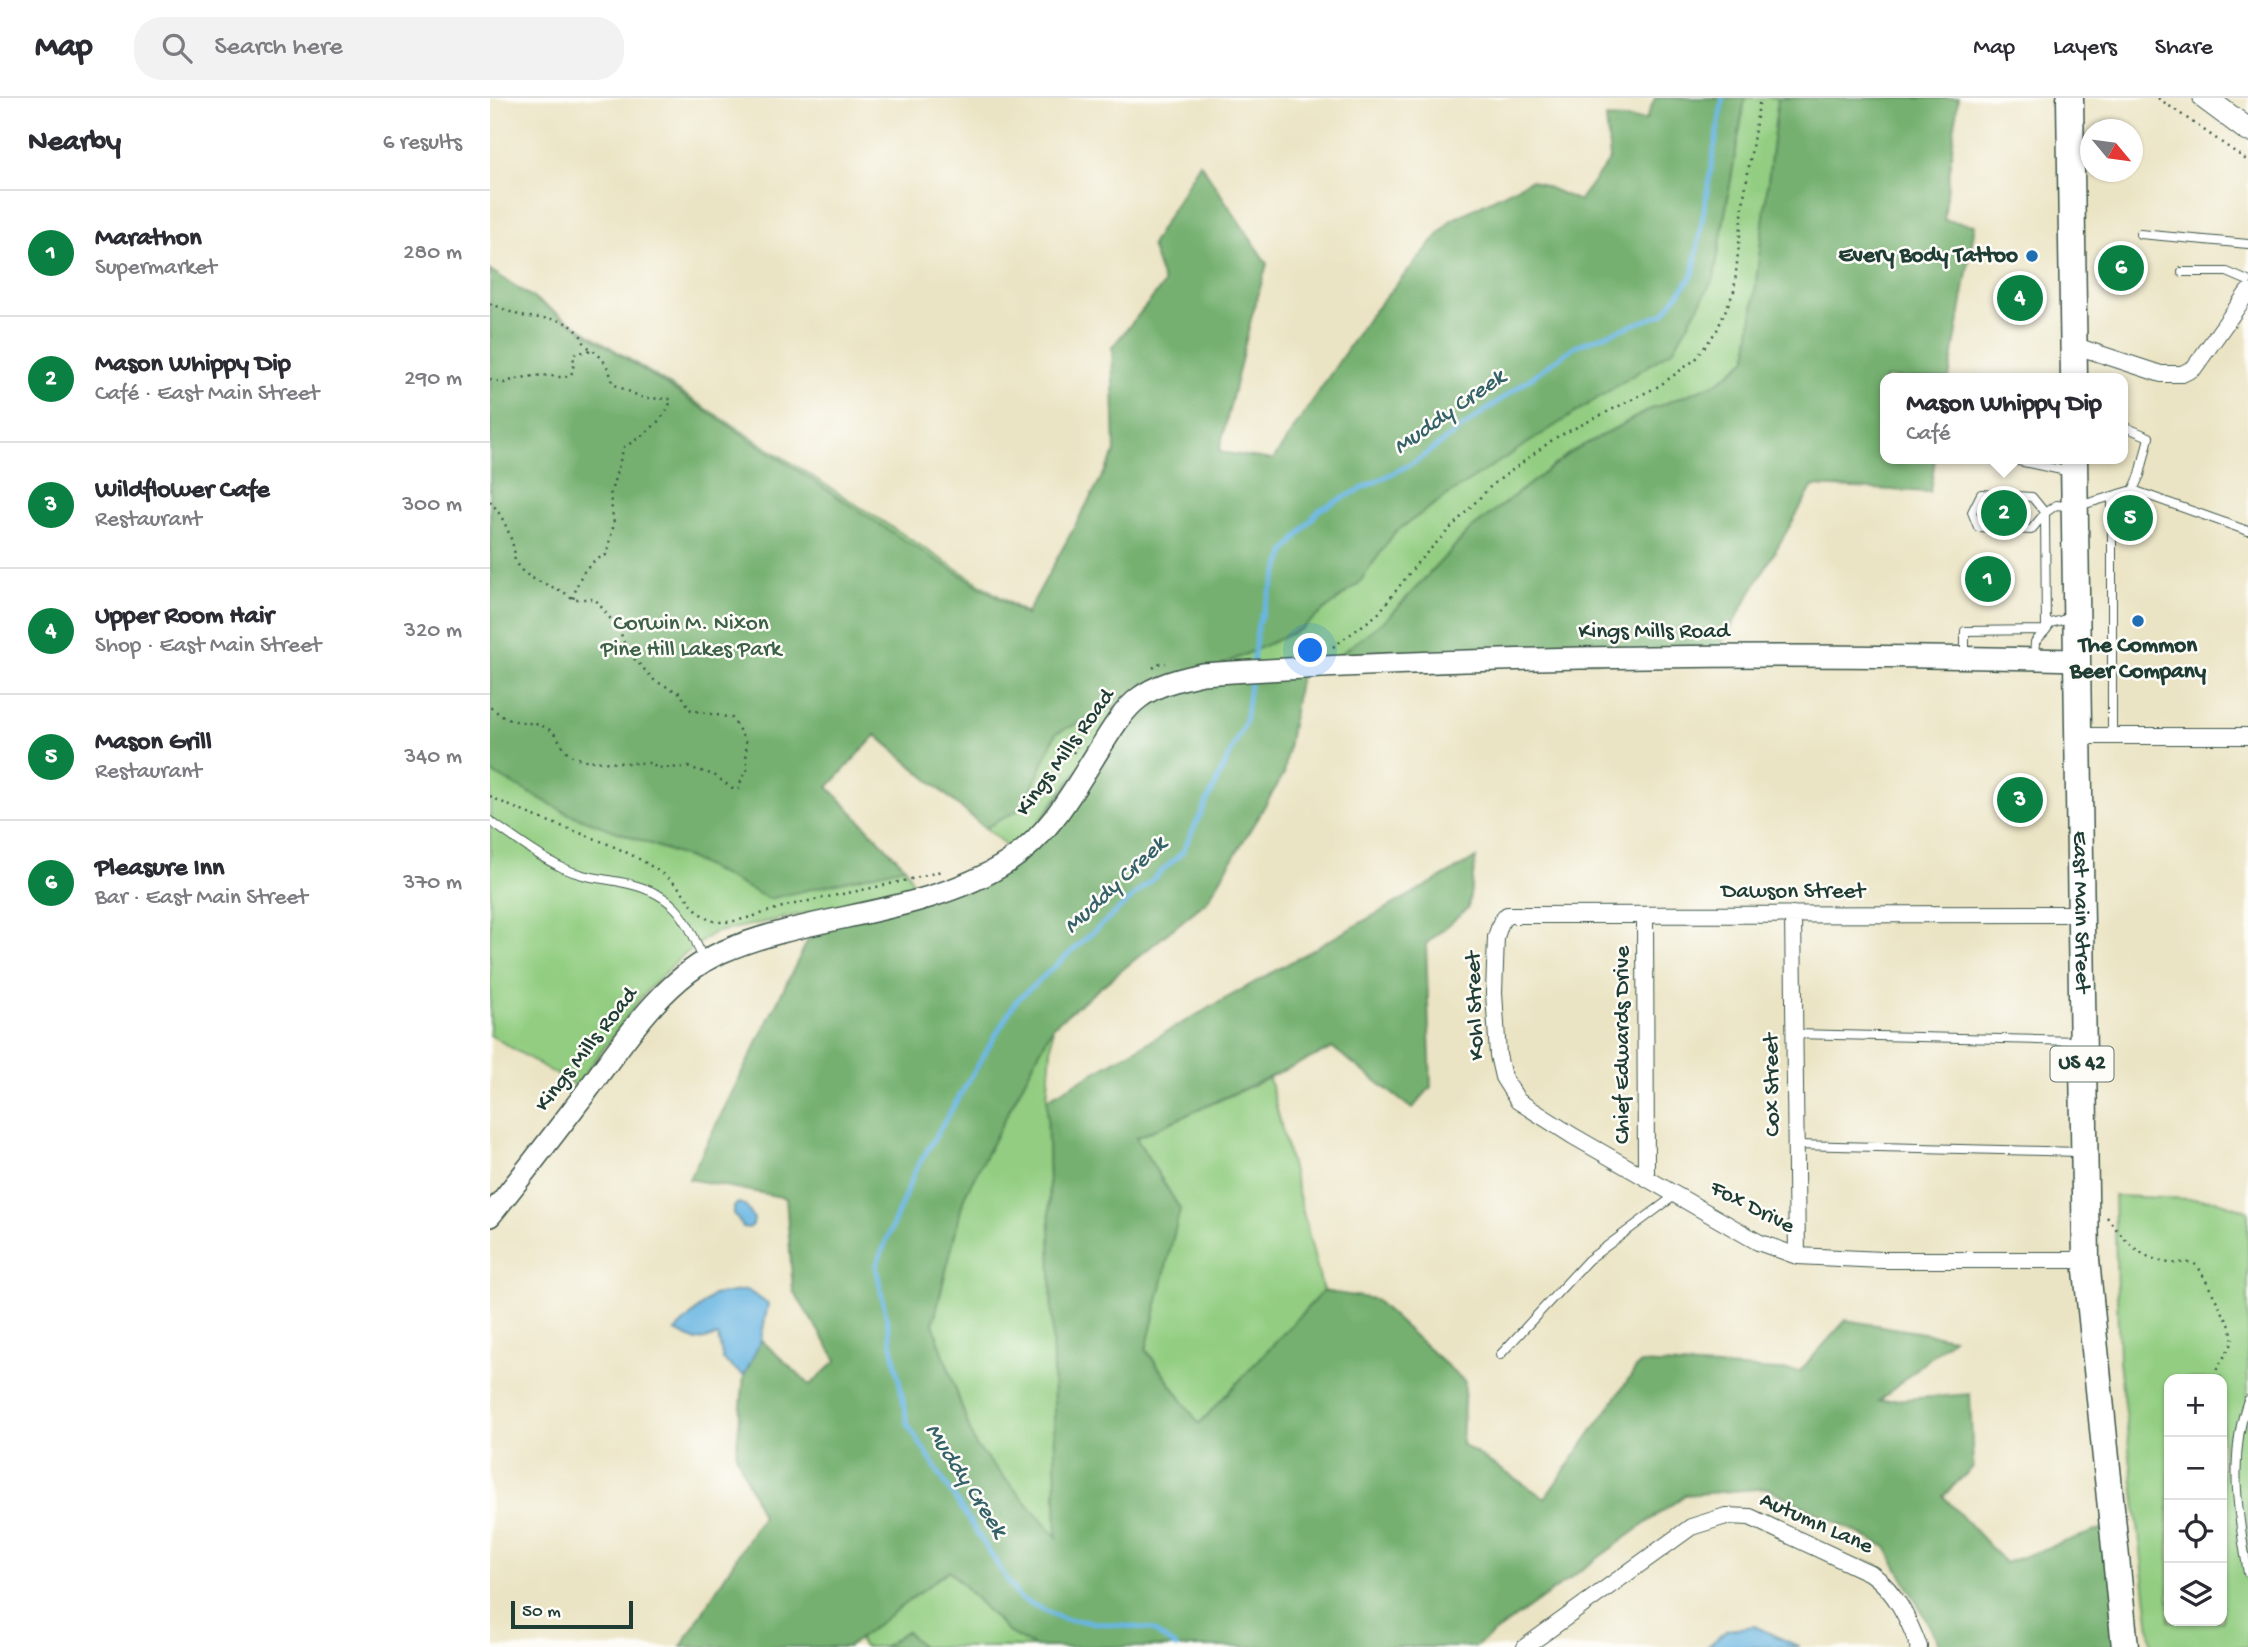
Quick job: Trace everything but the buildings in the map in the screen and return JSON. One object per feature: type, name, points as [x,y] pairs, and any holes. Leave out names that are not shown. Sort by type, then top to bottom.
[{"type":"main road","points":[[2070,98],[2074,373]]},
{"type":"main road","points":[[2211,100],[2248,130]]},
{"type":"main road","name":"East Main Street","points":[[2075,466],[2086,1259],[2125,1647]]},
{"type":"street","points":[[2073,345],[2161,374],[2182,374],[2194,368],[2248,292]]},
{"type":"street","name":"Kings Mills Road","points":[[490,1216],[623,1043],[685,974],[703,961],[734,947],[920,898],[976,879],[1008,862],[1048,827],[1108,734],[1129,707],[1139,697],[1178,679],[1202,674],[1410,662],[1965,657],[2076,660]]},
{"type":"street","points":[[2077,736],[2248,736]]},
{"type":"street","name":"Cox Street","points":[[1793,914],[1797,1256]]},
{"type":"street","name":"Dawson Street","points":[[1507,915],[2080,914]]},
{"type":"street","name":"Kohl Street","points":[[1507,915],[1501,922],[1496,937],[1494,993],[1498,1055],[1503,1077],[1512,1095]]},
{"type":"street","name":"Chief Edwards Drive","points":[[1645,915],[1646,1176]]},
{"type":"street","name":"Fox Drive","points":[[1512,1095],[1573,1136],[1758,1242],[1797,1256],[1882,1260],[2086,1259]]},
{"type":"street","name":"Autumn Lane","points":[[1525,1647],[1691,1527],[1714,1518],[1738,1515],[1762,1521],[1872,1574],[1897,1600],[1919,1647]]},
{"type":"lane","points":[[2140,234],[2248,244]]},
{"type":"lane","points":[[2182,272],[2227,272],[2248,281]]},
{"type":"lane","points":[[2128,428],[2149,437],[2140,475],[2133,490]]},
{"type":"lane","points":[[2056,464],[2075,466]]},
{"type":"lane","points":[[2046,631],[2045,513],[2032,497],[1981,494],[1972,512],[1978,527],[2031,530],[2045,513],[2056,505],[2075,507],[2133,490],[2248,531]]},
{"type":"lane","points":[[2112,497],[2112,736]]},
{"type":"lane","points":[[2034,659],[2035,642],[2051,623],[2076,617]]},
{"type":"lane","points":[[1965,657],[1965,631],[2046,631]]},
{"type":"lane","points":[[490,821],[561,867],[590,878],[622,882],[656,891],[682,914],[695,936],[703,961]]},
{"type":"lane","points":[[1795,1034],[2082,1041]]},
{"type":"lane","points":[[1796,1145],[2083,1152]]},
{"type":"lane","points":[[1500,1355],[1588,1260],[1677,1194]]},
{"type":"lane","points":[[2248,1400],[2240,1430],[2236,1479],[2248,1573]]},
{"type":"path","points":[[1301,668],[1378,614],[1418,562],[1491,486],[1555,439],[1659,386],[1696,359],[1717,330],[1734,291],[1744,197],[1760,98]]},
{"type":"path","points":[[2158,98],[2248,161]]},
{"type":"path","points":[[490,304],[514,314],[565,321],[582,336],[585,345],[600,354],[613,384],[643,398],[671,399],[668,409],[660,419],[638,440],[624,447],[610,495],[614,524],[606,555],[593,560],[583,570],[573,599]]},
{"type":"path","points":[[490,379],[504,383],[517,378],[552,376],[560,379],[570,376],[573,371],[574,354],[592,350]]},
{"type":"path","points":[[490,501],[505,522],[515,561],[528,574],[542,584],[564,590],[573,599],[595,599],[620,631],[627,651],[655,681],[680,694],[691,710],[732,718],[747,742],[747,771],[742,776],[739,789],[732,788],[714,775],[688,768],[657,768],[650,763],[633,765],[603,761],[583,762],[568,753],[551,731],[536,723],[507,719],[490,707]]},
{"type":"path","points":[[1148,671],[1160,663],[1170,663]]},
{"type":"path","points":[[1070,758],[1098,715]]},
{"type":"path","points":[[490,796],[514,809],[647,863],[678,886],[702,916],[713,921],[729,921],[787,906],[899,884],[948,870]]},
{"type":"path","points":[[2106,1215],[2126,1241],[2144,1256],[2175,1264],[2190,1262],[2198,1266],[2231,1328],[2233,1342],[2214,1374]]},
{"type":"green space","points":[[1655,98],[1745,98],[1714,278],[1674,349],[1449,494],[1395,532],[1359,583],[1299,630],[1202,674],[1145,696],[1301,668],[1284,774],[1207,901],[1053,1026],[964,1197],[933,1324],[975,1445],[1057,1537],[1047,1099],[1476,858],[1468,908],[1426,944],[1431,1087],[1412,1109],[1333,1048],[1136,1138],[1180,1209],[1146,1350],[1199,1424],[1323,1291],[1374,1299],[1465,1382],[1462,1444],[1545,1498],[1640,1363],[1800,1371],[1846,1320],[1953,1338],[1879,1401],[1970,1394],[1973,1467],[1943,1496],[2005,1563],[2112,1525],[2125,1647],[1941,1647],[1886,1547],[1767,1488],[1685,1495],[1475,1647],[1035,1647],[1008,1632],[949,1570],[848,1647],[681,1647],[762,1516],[736,1454],[744,1376],[761,1340],[810,1385],[837,1360],[793,1291],[786,1198],[689,1179],[816,924],[1008,862],[1137,698],[1056,733],[1024,807],[985,828],[876,735],[828,787],[905,867],[769,899],[691,859],[569,814],[490,772],[490,270],[910,544],[1026,615],[1115,453],[1112,347],[1164,284],[1151,245],[1200,163],[1267,264],[1219,452],[1273,460],[1368,318],[1451,220],[1531,180],[1579,201],[1610,159],[1606,118],[1646,120]]},
{"type":"green space","points":[[1745,98],[1778,98],[1747,359],[1717,383],[1649,410],[1571,452],[1470,530],[1389,617],[1325,666],[1202,674],[1299,630],[1359,583],[1395,532],[1449,494],[1714,278]]},
{"type":"green space","points":[[1778,98],[1958,98],[1944,220],[1975,225],[1950,373],[1880,373],[1880,464],[1934,464],[1930,492],[1813,486],[1713,658],[1325,666],[1389,617],[1470,530],[1571,452],[1649,410],[1717,383],[1747,359]]},
{"type":"green space","name":"Corwin M. Nixon Pine Hill Lakes Park","points":[[490,270],[1141,687],[1015,853],[876,735],[828,787],[905,867],[916,890],[713,933],[681,957],[643,995],[576,1086],[490,1035]]},
{"type":"green space","points":[[1053,1026],[1047,1099],[1057,1538],[975,1445],[933,1324],[964,1197]]},
{"type":"green space","points":[[1269,1078],[1323,1291],[1199,1424],[1146,1349],[1180,1209],[1136,1138]]},
{"type":"green space","points":[[2114,1196],[2215,1200],[2248,1211],[2248,1647],[2152,1647],[2119,1361]]},
{"type":"green space","points":[[949,1570],[1008,1632],[1035,1647],[922,1647],[906,1631],[883,1647],[864,1647],[858,1639]]},
{"type":"green space","points":[[906,1631],[922,1647],[883,1647]]},
{"type":"water","points":[[738,1203],[745,1205],[754,1219],[749,1228],[743,1227],[734,1214],[734,1207]]},
{"type":"water","points":[[747,1290],[768,1304],[761,1340],[744,1376],[723,1360],[718,1336],[696,1341],[675,1331],[713,1295]]},
{"type":"water","points":[[1754,1626],[1800,1647],[1707,1647],[1727,1630]]},
{"type":"waterway","name":"Muddy Creek","points":[[1252,667],[1258,624],[1286,551],[1319,510],[1415,462],[1575,346],[1663,314],[1693,275],[1723,98]]},
{"type":"waterway","name":"Muddy Creek","points":[[1176,1647],[1151,1629],[1063,1619],[1019,1598],[908,1425],[876,1266],[915,1171],[1016,1001],[1182,853],[1245,723],[1251,677]]},
{"type":"place","name":"Every Body Tattoo","points":[[2032,256]]},
{"type":"place","name":"Pleasure Inn","points":[[2121,268]]},
{"type":"place","name":"Upper Room Hair","points":[[2020,298]]},
{"type":"place","name":"Mason Whippy Dip","points":[[2004,513]]},
{"type":"place","name":"Mason Grill","points":[[2130,518]]},
{"type":"place","name":"Marathon","points":[[1988,579]]},
{"type":"place","name":"The Common Beer Company","points":[[2138,621]]},
{"type":"place","name":"Wildflower Cafe","points":[[2020,800]]}]
